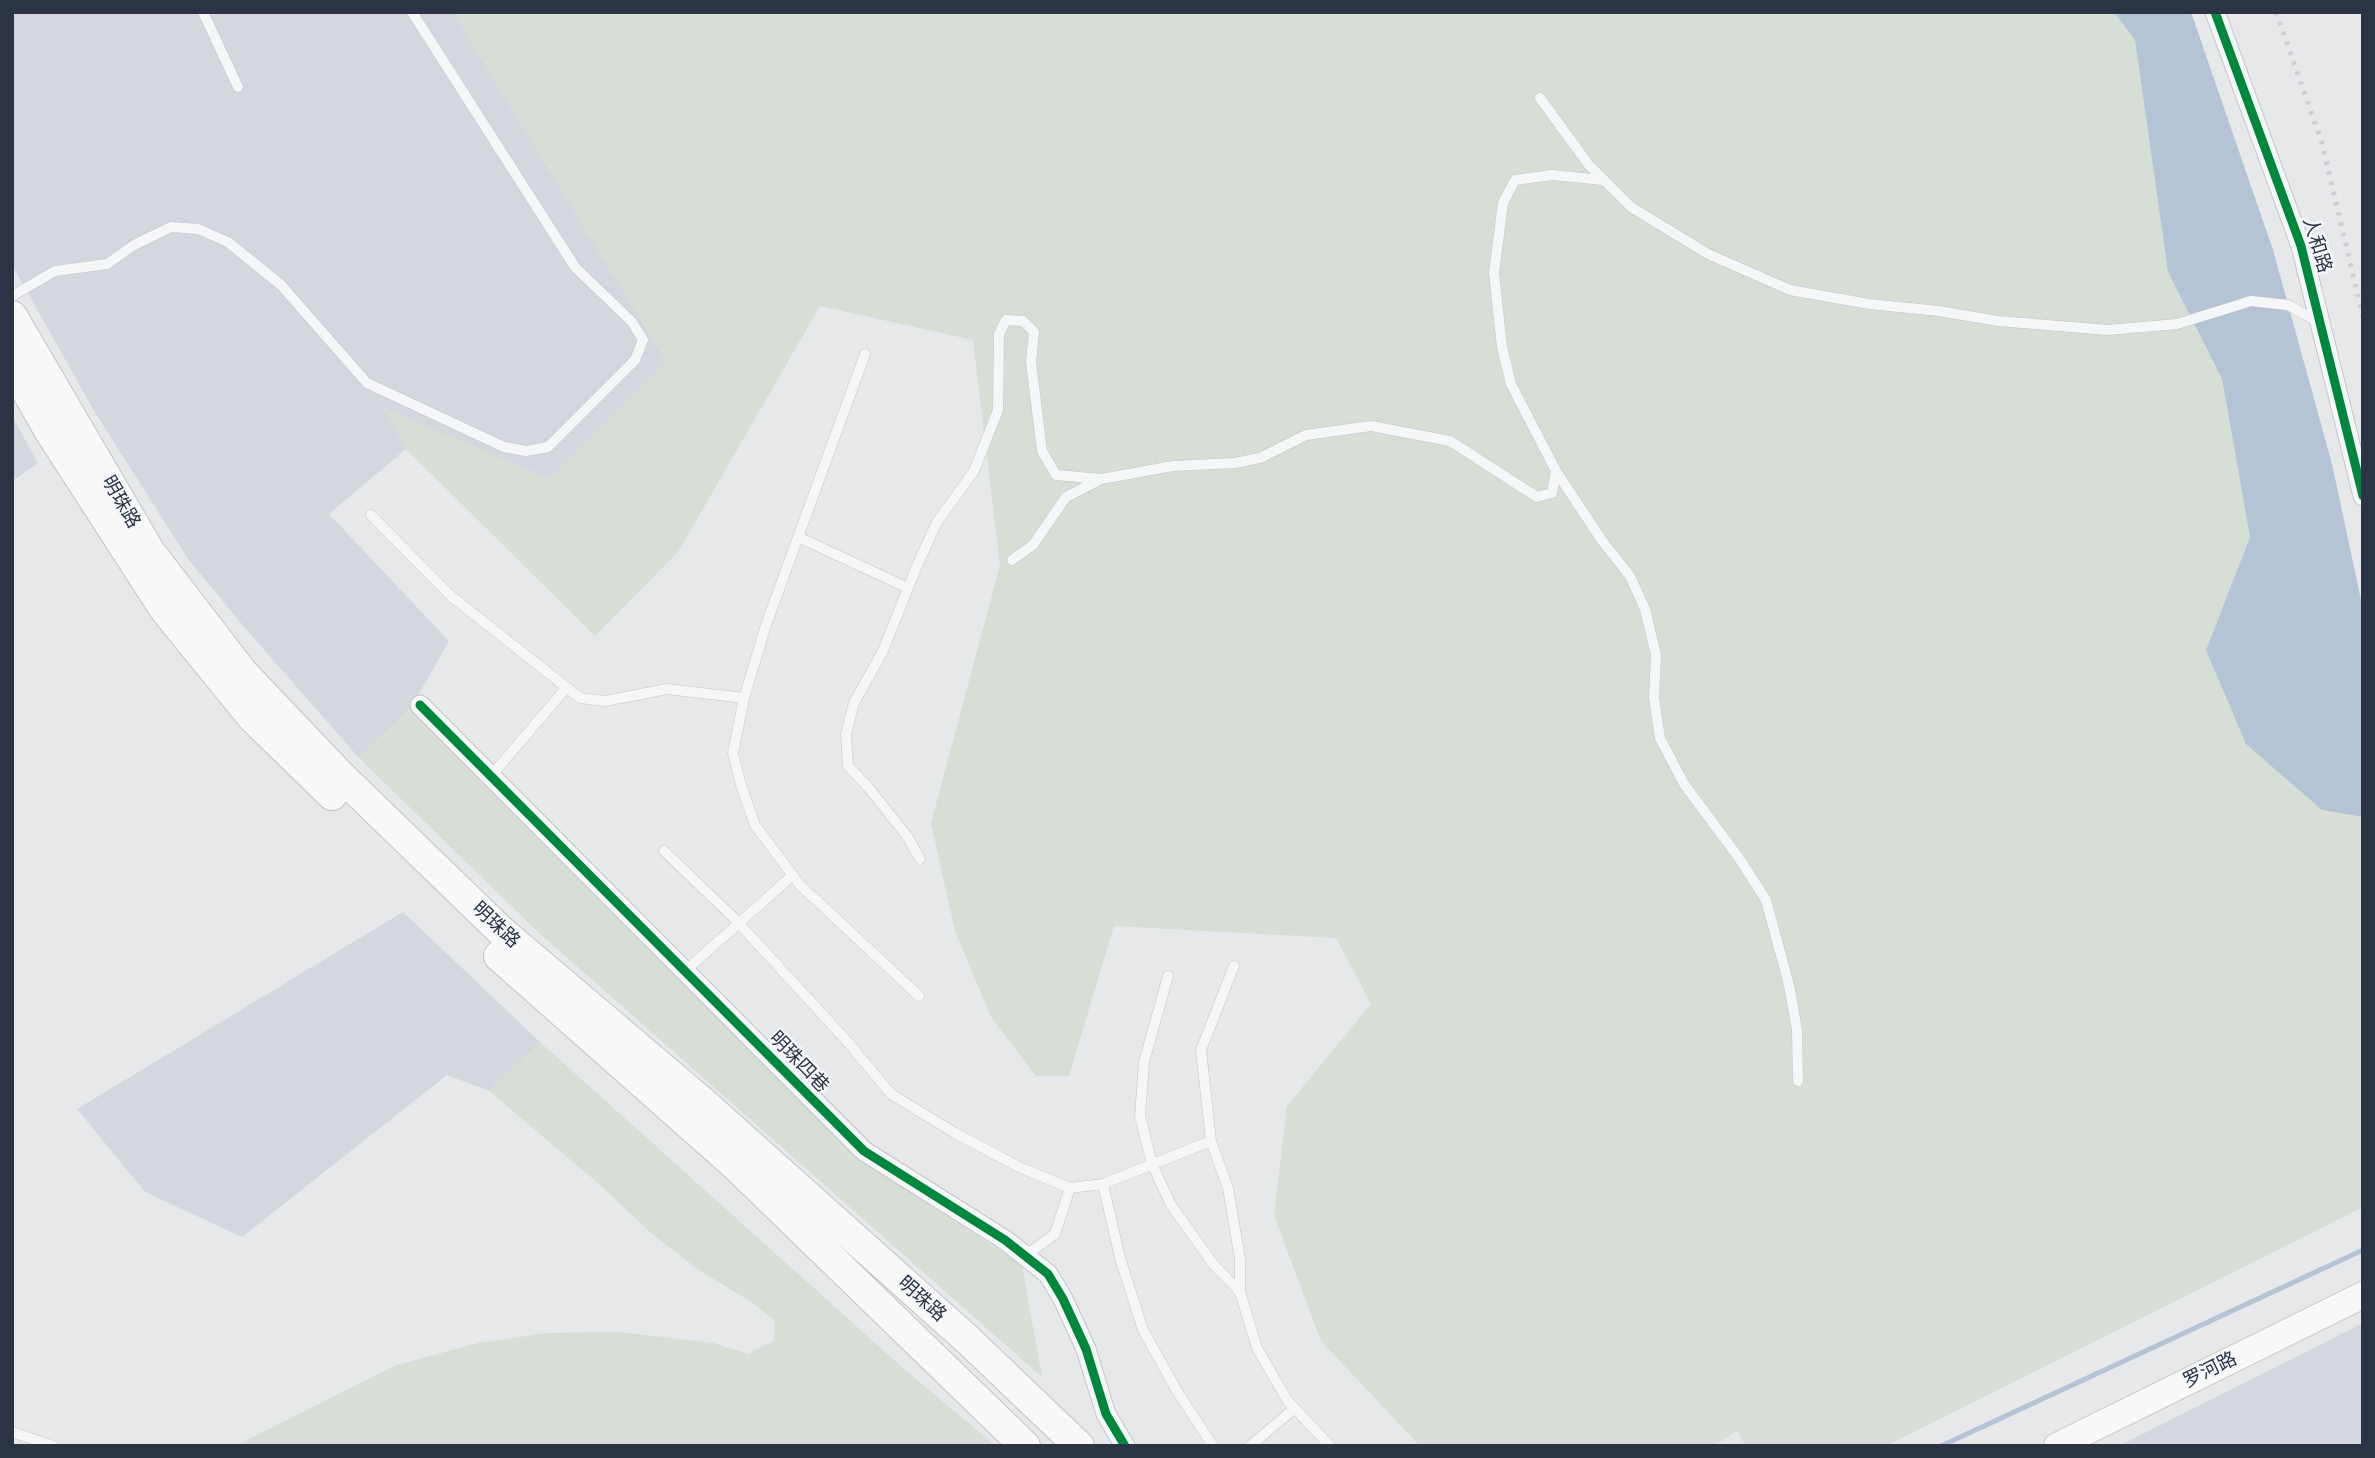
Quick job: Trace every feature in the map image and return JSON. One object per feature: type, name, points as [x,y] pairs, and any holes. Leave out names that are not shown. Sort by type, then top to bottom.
[{"type":"main road","name":"明珠路","points":[[12,316],[150,552],[251,682],[341,776],[501,931],[711,1110],[968,1340],[1079,1446]]},
{"type":"main road","name":"明珠路","points":[[12,365],[49,429],[165,610],[252,718],[503,960],[734,1164],[1025,1446]]},
{"type":"main road","name":"罗河路","points":[[2057,1446],[2363,1295]]},
{"type":"street","name":"人和路","points":[[2215,12],[2301,246],[2363,496]]},
{"type":"street","name":"明珠四巷","points":[[420,705],[864,1152],[1005,1240],[1048,1274],[1086,1349],[1106,1414],[1125,1446]]},
{"type":"lane","points":[[203,12],[237,87]]},
{"type":"lane","points":[[12,296],[55,271],[107,264],[134,245],[171,227],[198,229],[228,242],[281,285],[368,383],[503,447],[526,452],[548,447],[635,360],[643,340],[632,322],[575,267],[412,12]]},
{"type":"lane","points":[[1540,99],[1589,165],[1631,207],[1707,254],[1790,290],[1869,304],[1998,321],[2107,330],[2177,324],[2251,301],[2288,305],[2320,322]]},
{"type":"lane","points":[[1603,180],[1552,175],[1515,180],[1503,203],[1494,273],[1502,347],[1511,384],[1556,471],[1603,542],[1630,576],[1645,609],[1657,655],[1654,698],[1660,738],[1684,784],[1739,858],[1766,900],[1789,985],[1797,1030],[1798,1081]]},
{"type":"lane","points":[[920,859],[907,836],[848,766],[846,734],[854,703],[883,651],[937,522],[974,471],[998,410],[999,334],[1006,320],[1023,321],[1034,332],[1031,362],[1042,451],[1056,475],[1101,479],[1173,466],[1235,463],[1260,457],[1306,435],[1371,426],[1450,441],[1537,497],[1552,493],[1556,471]]},
{"type":"lane","points":[[865,354],[766,625],[744,698],[733,753],[755,825],[800,885],[919,996]]},
{"type":"lane","points":[[1012,560],[1033,545],[1066,497],[1101,479]]},
{"type":"lane","points":[[371,515],[451,596],[580,698],[606,701],[667,689],[744,698]]},
{"type":"lane","points":[[798,537],[908,588]]},
{"type":"lane","points":[[491,776],[567,687]]},
{"type":"lane","points":[[664,851],[738,923],[846,1040],[891,1094],[955,1133],[1021,1168],[1070,1188],[1103,1184],[1211,1141]]},
{"type":"lane","points":[[684,971],[793,875]]},
{"type":"lane","points":[[1234,966],[1201,1049],[1211,1141],[1228,1188],[1240,1259],[1240,1292],[1257,1348],[1287,1400],[1329,1446]]},
{"type":"lane","points":[[1168,976],[1144,1062],[1140,1116],[1152,1164],[1171,1205],[1214,1265],[1240,1292]]},
{"type":"lane","points":[[1103,1184],[1121,1258],[1143,1330],[1177,1391],[1213,1446]]},
{"type":"lane","points":[[1025,1256],[1055,1234],[1070,1188]]},
{"type":"lane","points":[[1250,1446],[1295,1408]]},
{"type":"lane","points":[[12,1432],[53,1446]]},
{"type":"shaded area","points":[[12,12],[453,12],[667,362],[550,479],[385,409],[406,449],[329,514],[449,641],[412,706],[359,758],[188,559],[93,409],[12,265]]},
{"type":"shaded area","points":[[453,12],[2114,12],[2135,39],[2168,272],[2222,379],[2250,537],[2206,650],[2322,810],[2363,817],[2363,1207],[1886,1446],[1746,1446],[1737,1431],[1713,1446],[1420,1446],[1321,1341],[1274,1215],[1287,1106],[1371,1004],[1336,938],[1114,926],[1069,1076],[1036,1076],[991,1017],[955,931],[931,823],[1000,565],[973,340],[820,306],[678,552],[595,636],[406,449],[384,408],[550,479],[667,362]]},
{"type":"shaded area","points":[[12,416],[38,463],[12,481]]},
{"type":"shaded area","points":[[412,706],[649,950],[856,1157],[1022,1265],[1042,1377],[537,931],[359,758]]},
{"type":"shaded area","points":[[403,912],[540,1042],[489,1091],[447,1075],[242,1237],[145,1192],[77,1109]]},
{"type":"shaded area","points":[[540,1042],[904,1369],[996,1446],[236,1446],[394,1366],[478,1343],[547,1333],[618,1332],[714,1343],[748,1354],[774,1341],[775,1321],[754,1304],[696,1268],[650,1232],[599,1184],[489,1091]]},
{"type":"shaded area","points":[[2363,1323],[2363,1446],[2119,1446]]},
{"type":"water","points":[[2114,12],[2191,12],[2273,250],[2332,464],[2363,609],[2363,817],[2322,810],[2246,744],[2206,650],[2250,537],[2222,379],[2168,272],[2135,40]]},
{"type":"waterway","points":[[1941,1446],[2363,1250]]},
{"type":"railway","points":[[2276,12],[2322,143],[2363,317]]},
{"type":"cycle path","points":[[2215,12],[2301,246],[2363,496]]},
{"type":"cycle path","points":[[420,705],[864,1151],[1005,1240],[1048,1274],[1086,1349],[1106,1414],[1125,1446]]}]
